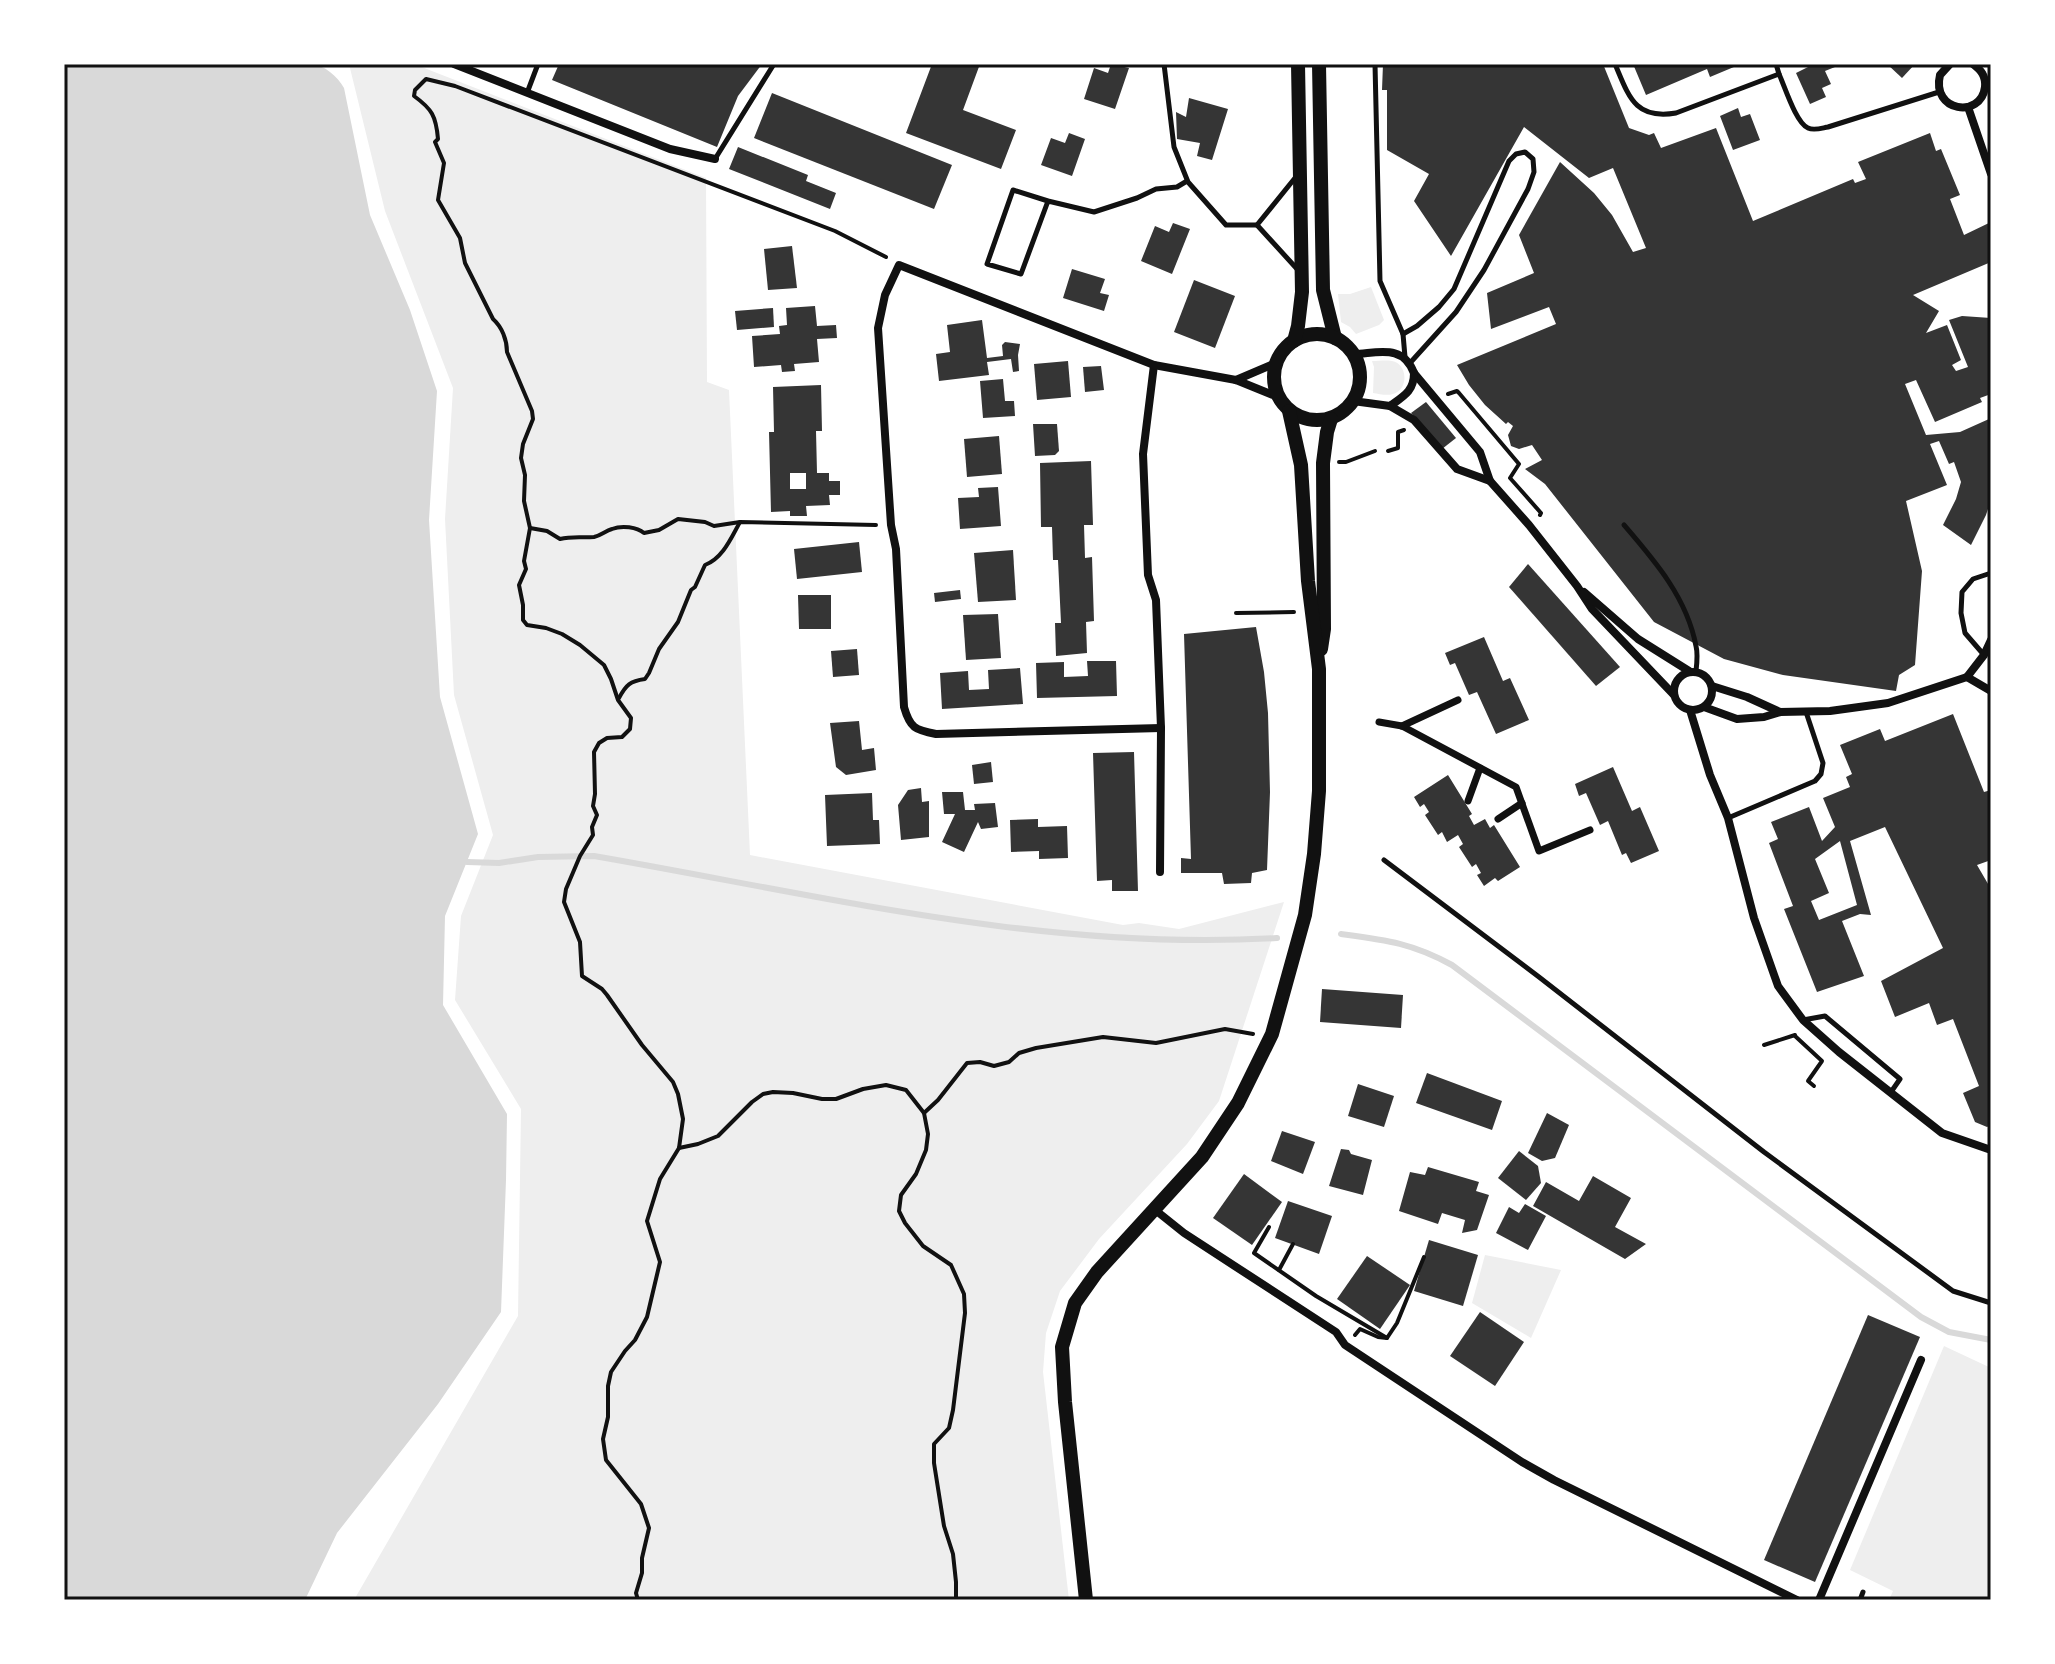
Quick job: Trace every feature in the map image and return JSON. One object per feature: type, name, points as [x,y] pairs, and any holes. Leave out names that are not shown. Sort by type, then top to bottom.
[{"type":"main road","points":[[1294,341],[1302,274],[1298,64]]},
{"type":"main road","points":[[1319,64],[1323,290],[1335,338]]},
{"type":"main road","points":[[1314,334],[1335,338],[1354,354],[1361,377],[1359,390],[1340,415],[1317,421],[1302,418],[1289,411],[1278,397],[1274,374],[1276,363],[1286,347],[1304,336],[1314,334]]},
{"type":"main road","points":[[1086,1600],[1062,1347],[1075,1303],[1097,1272],[1202,1157],[1238,1103],[1272,1034],[1305,915],[1319,791],[1319,669],[1308,581],[1301,465],[1289,411]]},
{"type":"main road","points":[[1319,669],[1324,629],[1323,463],[1331,419]]},
{"type":"street","points":[[454,64],[670,149],[715,159]]},
{"type":"street","points":[[1947,64],[1938,80],[1939,92],[1951,105],[1968,107],[1978,101],[1984,91],[1984,79],[1978,66]]},
{"type":"street","points":[[1968,107],[1991,174]]},
{"type":"street","points":[[1161,728],[936,734],[918,731],[908,722],[904,707],[896,549],[891,525],[878,328],[885,295],[899,265],[1154,365],[1236,380],[1278,397]]},
{"type":"street","points":[[1354,354],[1393,352],[1410,364],[1480,452],[1490,481],[1529,525],[1592,609],[1683,707],[1697,710],[1710,701],[1712,686],[1709,679],[1638,639],[1577,586]]},
{"type":"street","points":[[1236,380],[1276,363]]},
{"type":"street","points":[[1390,406],[1412,388],[1410,364]]},
{"type":"street","points":[[1154,365],[1143,454],[1148,575],[1156,600],[1161,728],[1160,872]]},
{"type":"street","points":[[1353,401],[1390,406],[1414,420],[1454,467],[1490,481]]},
{"type":"street","points":[[1704,707],[1737,719],[1780,712],[1830,711],[1888,703],[1967,677],[1991,640]]},
{"type":"street","points":[[1674,695],[1676,680],[1693,671]]},
{"type":"street","points":[[1967,677],[1991,691]]},
{"type":"street","points":[[1712,686],[1780,712]]},
{"type":"street","points":[[1402,726],[1458,700]]},
{"type":"street","points":[[1690,710],[1710,775],[1728,818],[1754,918],[1778,986],[1803,1020],[1942,1133],[1991,1150]]},
{"type":"street","points":[[1379,722],[1402,726],[1516,787],[1539,851],[1590,830]]},
{"type":"street","points":[[1468,801],[1480,768]]},
{"type":"street","points":[[1498,819],[1522,803]]},
{"type":"street","points":[[1154,1209],[1184,1233],[1336,1332],[1345,1345],[1544,1475],[1797,1600]]},
{"type":"street","points":[[1819,1600],[1921,1360]]},
{"type":"lane","points":[[527,93],[538,64]]},
{"type":"lane","points":[[715,159],[774,64]]},
{"type":"lane","points":[[1164,64],[1174,147],[1187,181],[1226,225],[1257,225],[1302,274]]},
{"type":"lane","points":[[1375,64],[1380,281],[1403,334],[1410,364]]},
{"type":"lane","points":[[1615,64],[1629,97],[1638,107],[1648,114],[1663,115],[1676,113],[1779,74]]},
{"type":"lane","points":[[1776,64],[1797,116],[1809,129],[1828,127],[1939,92]]},
{"type":"lane","points":[[1403,334],[1439,307],[1454,289],[1509,161],[1516,154],[1525,152],[1533,159],[1534,172],[1528,189],[1491,257],[1456,312],[1410,364]]},
{"type":"lane","points":[[1257,225],[1300,170]]},
{"type":"lane","points":[[1048,201],[1021,274],[987,264],[1013,190],[1094,212],[1156,189],[1177,187],[1187,181]]},
{"type":"lane","points":[[1624,525],[1661,568],[1688,618],[1697,648],[1693,671]]},
{"type":"lane","points":[[1984,655],[1965,633],[1961,613],[1962,592],[1973,579],[1991,573]]},
{"type":"lane","points":[[1728,818],[1815,781],[1821,774],[1823,763],[1806,711]]},
{"type":"lane","points":[[1384,860],[1764,1152],[1953,1291],[1991,1303]]},
{"type":"lane","points":[[1803,1020],[1825,1016],[1900,1079],[1891,1092]]},
{"type":"lane","points":[[1860,1600],[1863,1592]]},
{"type":"path","points":[[638,1600],[636,1593],[644,1566],[642,1558],[649,1528],[647,1518],[635,1495],[606,1460],[603,1439],[611,1372],[643,1328],[660,1262],[647,1221],[660,1179],[679,1148],[683,1119],[673,1082],[602,989],[582,976],[580,942],[564,902],[580,856],[593,835],[592,827],[597,815],[593,806],[594,752],[599,743],[607,738],[622,737],[630,729],[631,718],[618,700],[604,665],[562,634],[527,625],[523,620],[519,585],[526,569],[524,561],[530,528],[524,501],[525,475],[521,458],[533,419],[532,411],[507,352],[499,324],[493,319],[465,263],[460,238],[438,200],[444,163],[435,142],[438,139],[437,124],[432,111],[414,96],[415,90],[426,79],[455,86],[835,231],[899,265]]},
{"type":"path","points":[[1445,395],[1457,391],[1519,464],[1510,478],[1541,513],[1529,525]]},
{"type":"path","points":[[1388,451],[1398,448],[1398,432],[1404,431],[1414,420]]},
{"type":"path","points":[[1346,462],[1375,451]]},
{"type":"path","points":[[530,528],[547,531],[560,539],[600,536],[614,528],[634,528],[644,533],[659,530],[678,519],[714,526],[740,522],[891,525]]},
{"type":"path","points":[[618,700],[626,685],[645,679],[659,649],[678,622],[705,565],[714,561],[724,550],[740,522]]},
{"type":"path","points":[[1236,613],[1312,611]]},
{"type":"path","points":[[1764,1045],[1795,1036],[1803,1020]]},
{"type":"path","points":[[924,1113],[967,1063],[980,1062],[994,1066],[1036,1048],[1103,1037],[1156,1043],[1225,1029],[1254,1034]]},
{"type":"path","points":[[1795,1036],[1822,1061],[1808,1081],[1814,1086]]},
{"type":"path","points":[[679,1148],[718,1136],[752,1102],[763,1094],[773,1092],[836,1099],[886,1085],[906,1090],[924,1113],[928,1134],[926,1150],[916,1174],[901,1195],[899,1211],[923,1246],[951,1265],[964,1294],[961,1352],[953,1410],[949,1428],[934,1444],[941,1510],[953,1554],[956,1600]]},
{"type":"path","points":[[1269,1227],[1254,1253],[1316,1296],[1387,1338]]},
{"type":"path","points":[[1279,1271],[1293,1244]]},
{"type":"path","points":[[1387,1338],[1397,1323],[1424,1257]]},
{"type":"path","points":[[1345,1345],[1360,1329],[1387,1338]]},
{"type":"shaded area","points":[[64,64],[310,64],[321,66],[334,75],[344,88],[370,215],[410,310],[437,391],[429,520],[440,697],[478,834],[445,916],[443,1005],[507,1114],[501,1312],[438,1404],[337,1533],[305,1600],[64,1600]]},
{"type":"shaded area","points":[[349,64],[414,64],[706,178],[707,382],[729,390],[750,855],[1123,925],[1139,923],[1179,929],[1284,902],[1219,1101],[1187,1144],[1099,1239],[1060,1291],[1046,1333],[1043,1372],[1069,1600],[354,1600],[518,1316],[521,1109],[455,1000],[461,916],[493,835],[454,695],[445,519],[453,388],[385,211]]},
{"type":"shaded area","points":[[1371,287],[1384,320],[1356,334],[1341,322],[1338,294],[1350,294]]},
{"type":"shaded area","points":[[1372,361],[1392,361],[1401,367],[1404,383],[1398,392],[1388,395],[1373,393]]},
{"type":"shaded area","points":[[1485,1255],[1561,1270],[1531,1338],[1472,1303]]},
{"type":"shaded area","points":[[1944,1346],[1991,1368],[1991,1600],[1889,1600],[1893,1591],[1850,1570]]},
{"type":"building","points":[[559,64],[762,64],[738,96],[717,147],[552,80]]},
{"type":"building","points":[[932,64],[980,64],[963,110],[1016,130],[1001,169],[906,133]]},
{"type":"building","points":[[1111,64],[1129,68],[1115,109],[1084,99],[1094,68],[1108,73]]},
{"type":"building","points":[[1383,64],[1603,64],[1629,128],[1649,135],[1654,133],[1661,148],[1716,128],[1753,221],[1853,179],[1855,183],[1866,179],[1858,162],[1930,133],[1936,151],[1941,149],[1960,195],[1950,199],[1964,235],[1991,222],[1991,262],[1913,295],[1939,311],[1926,333],[1947,325],[1961,360],[1952,365],[1956,371],[1968,367],[1949,320],[1962,316],[1991,318],[1991,394],[1980,398],[1982,402],[1935,422],[1916,380],[1905,384],[1926,435],[1960,432],[1989,419],[1991,500],[1971,545],[1943,525],[1961,482],[1954,462],[1949,464],[1939,441],[1930,444],[1947,485],[1906,501],[1922,571],[1915,665],[1899,675],[1896,691],[1783,675],[1724,659],[1654,622],[1545,484],[1525,469],[1542,460],[1532,445],[1519,449],[1511,446],[1508,435],[1513,426],[1508,422],[1506,424],[1485,405],[1457,365],[1556,324],[1549,307],[1491,329],[1487,293],[1534,273],[1519,235],[1560,162],[1594,193],[1612,215],[1633,252],[1646,248],[1613,168],[1589,178],[1524,127],[1451,256],[1414,201],[1429,174],[1387,150],[1387,90],[1382,90]]},
{"type":"building","points":[[1633,64],[1741,64],[1710,77],[1707,69],[1646,95]]},
{"type":"building","points":[[1814,64],[1834,64],[1835,67],[1825,71],[1831,84],[1822,88],[1826,97],[1810,104],[1796,73]]},
{"type":"building","points":[[1887,64],[1915,64],[1902,78]]},
{"type":"building","points":[[772,93],[952,165],[934,209],[754,138]]},
{"type":"building","points":[[1189,98],[1228,109],[1212,160],[1197,156],[1200,143],[1177,139],[1176,112],[1186,117]]},
{"type":"building","points":[[1738,108],[1741,117],[1750,114],[1760,140],[1733,150],[1720,116]]},
{"type":"building","points":[[1069,133],[1085,139],[1072,176],[1041,165],[1051,138],[1065,143]]},
{"type":"building","points":[[738,147],[808,175],[806,181],[836,193],[830,209],[729,169]]},
{"type":"building","points":[[1173,223],[1190,229],[1172,274],[1141,261],[1155,226],[1169,232]]},
{"type":"building","points":[[792,246],[797,288],[768,290],[764,249]]},
{"type":"building","points":[[1072,269],[1105,279],[1100,293],[1109,295],[1104,311],[1063,298]]},
{"type":"building","points":[[1194,280],[1235,296],[1215,348],[1174,332]]},
{"type":"building","points":[[815,306],[817,326],[836,325],[837,338],[817,339],[819,362],[794,364],[795,371],[782,372],[781,365],[754,367],[752,336],[780,334],[779,326],[787,325],[786,308]]},
{"type":"building","points":[[773,308],[774,327],[737,330],[735,311]]},
{"type":"building","points":[[982,320],[987,358],[1003,356],[1002,345],[1005,342],[1020,344],[1019,371],[1013,372],[1011,359],[987,362],[989,375],[939,381],[936,354],[950,352],[947,325]]},
{"type":"building","points":[[1068,361],[1071,397],[1037,400],[1034,364]]},
{"type":"building","points":[[1101,366],[1104,390],[1085,392],[1083,367]]},
{"type":"building","points":[[1003,379],[1005,401],[1014,401],[1015,416],[983,418],[980,381]]},
{"type":"building","points":[[821,385],[822,431],[816,431],[817,473],[829,473],[829,481],[840,481],[840,495],[829,495],[830,505],[806,506],[807,516],[790,516],[790,511],[771,512],[769,432],[774,432],[773,387]],"holes":[[[790,473],[806,473],[806,489],[790,489]]]},
{"type":"building","points":[[1426,402],[1456,438],[1442,449],[1411,413]]},
{"type":"building","points":[[1033,424],[1057,424],[1059,451],[1055,455],[1035,456]]},
{"type":"building","points":[[999,436],[1002,474],[967,477],[964,439]]},
{"type":"building","points":[[1091,461],[1093,525],[1084,525],[1085,558],[1092,557],[1094,621],[1086,622],[1087,653],[1056,656],[1055,623],[1061,623],[1058,560],[1053,560],[1052,527],[1041,527],[1040,463]]},
{"type":"building","points":[[998,487],[1001,526],[960,529],[958,498],[979,497],[978,488]]},
{"type":"building","points":[[859,542],[862,572],[797,579],[794,549]]},
{"type":"building","points":[[1013,550],[1016,600],[978,602],[974,553]]},
{"type":"building","points":[[1528,564],[1620,667],[1596,686],[1509,587]]},
{"type":"building","points":[[960,590],[961,599],[935,602],[934,593]]},
{"type":"building","points":[[798,595],[831,595],[831,629],[799,629]]},
{"type":"building","points":[[998,614],[1001,658],[966,660],[963,615]]},
{"type":"building","points":[[1256,627],[1268,713],[1270,792],[1267,870],[1252,873],[1251,883],[1224,884],[1222,873],[1181,873],[1181,858],[1191,859],[1184,634]]},
{"type":"building","points":[[1484,637],[1503,681],[1510,678],[1529,720],[1496,734],[1477,692],[1469,695],[1455,663],[1450,665],[1445,653]]},
{"type":"building","points":[[857,649],[859,675],[833,677],[831,651]]},
{"type":"building","points":[[1087,661],[1116,661],[1117,696],[1037,698],[1036,663],[1064,662],[1064,677],[1088,676]]},
{"type":"building","points":[[1020,668],[1023,704],[942,709],[940,673],[968,671],[969,690],[989,689],[988,670]]},
{"type":"building","points":[[1953,714],[1984,792],[1991,790],[1991,860],[1977,865],[1991,889],[1991,1125],[1987,1127],[1975,1122],[1963,1093],[1979,1086],[1953,1019],[1937,1025],[1929,1003],[1895,1017],[1881,981],[1943,948],[1885,827],[1850,841],[1871,915],[1860,914],[1842,921],[1864,976],[1817,992],[1784,909],[1793,906],[1769,843],[1778,839],[1771,822],[1809,807],[1822,841],[1835,827],[1823,798],[1850,787],[1846,777],[1852,774],[1840,745],[1880,729],[1885,741]],"holes":[[[1840,841],[1857,905],[1819,920],[1811,901],[1829,893],[1815,859]]]},
{"type":"building","points":[[859,721],[862,750],[874,748],[876,770],[846,775],[836,767],[830,723]]},
{"type":"building","points":[[1134,752],[1138,891],[1112,891],[1112,880],[1097,881],[1093,753]]},
{"type":"building","points":[[991,762],[993,782],[974,784],[972,765]]},
{"type":"building","points":[[1613,767],[1632,811],[1640,807],[1659,851],[1631,863],[1626,853],[1622,855],[1608,821],[1600,825],[1586,793],[1579,796],[1575,784]]},
{"type":"building","points":[[1448,775],[1472,814],[1469,816],[1474,825],[1485,819],[1490,828],[1494,825],[1520,867],[1498,881],[1495,878],[1484,886],[1477,875],[1481,873],[1476,864],[1472,867],[1459,847],[1463,844],[1458,835],[1447,842],[1442,832],[1438,835],[1425,815],[1429,812],[1424,804],[1420,807],[1414,797]]},
{"type":"building","points":[[921,788],[922,802],[929,801],[929,837],[901,840],[898,805],[908,790]]},
{"type":"building","points":[[942,792],[963,792],[965,810],[975,810],[974,804],[995,803],[998,827],[981,829],[978,822],[964,852],[942,842],[955,814],[944,814]]},
{"type":"building","points":[[872,793],[873,820],[879,820],[880,844],[827,846],[825,795]]},
{"type":"building","points":[[1038,819],[1038,827],[1067,826],[1068,858],[1039,859],[1039,851],[1011,852],[1010,820]]},
{"type":"building","points":[[1322,989],[1403,995],[1401,1028],[1320,1022]]},
{"type":"building","points":[[1427,1073],[1502,1101],[1492,1130],[1416,1103]]},
{"type":"building","points":[[1358,1084],[1394,1096],[1384,1127],[1348,1116]]},
{"type":"building","points":[[1547,1113],[1569,1125],[1555,1158],[1542,1161],[1528,1153]]},
{"type":"building","points":[[1282,1131],[1315,1142],[1303,1174],[1271,1161]]},
{"type":"building","points":[[1341,1149],[1372,1160],[1363,1195],[1329,1186]]},
{"type":"building","points":[[1519,1151],[1538,1166],[1541,1183],[1526,1200],[1498,1178]]},
{"type":"building","points":[[1428,1167],[1479,1182],[1476,1191],[1489,1195],[1477,1230],[1462,1233],[1465,1220],[1442,1213],[1438,1224],[1399,1211],[1410,1172],[1425,1175]]},
{"type":"building","points":[[1244,1174],[1282,1202],[1252,1245],[1213,1218]]},
{"type":"building","points":[[1593,1176],[1631,1198],[1615,1227],[1646,1244],[1625,1259],[1533,1206],[1546,1182],[1579,1201]]},
{"type":"building","points":[[1288,1201],[1332,1216],[1319,1254],[1275,1238]]},
{"type":"building","points":[[1525,1204],[1546,1216],[1528,1250],[1496,1233],[1509,1207],[1519,1213]]},
{"type":"building","points":[[1429,1240],[1478,1255],[1463,1306],[1414,1291]]},
{"type":"building","points":[[1367,1256],[1410,1285],[1380,1329],[1337,1299]]},
{"type":"building","points":[[1480,1312],[1524,1342],[1495,1386],[1450,1356]]},
{"type":"building","points":[[1868,1315],[1920,1337],[1815,1582],[1764,1560]]},
{"type":"waterway","points":[[467,862],[499,863],[538,857],[594,856],[849,903],[1019,928],[1105,937],[1191,940],[1277,938]]},
{"type":"waterway","points":[[1341,934],[1398,944],[1452,965],[1921,1317],[1949,1332],[1991,1340]]}]
